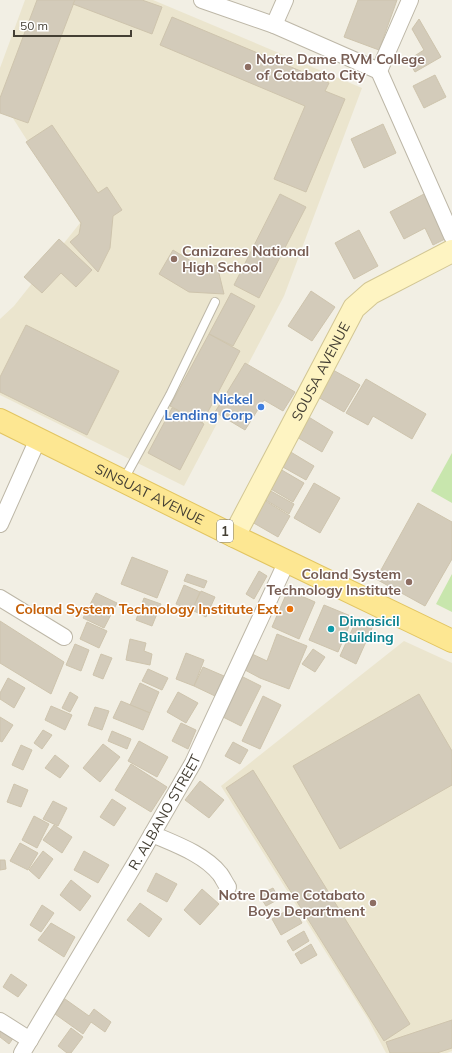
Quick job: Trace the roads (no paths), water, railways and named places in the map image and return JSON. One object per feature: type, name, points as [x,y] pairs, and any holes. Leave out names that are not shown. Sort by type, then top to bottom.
[{"type":"main road","name":"SINSUAT AVENUE","points":[[0,420],[234,536],[452,640]]},
{"type":"street","points":[[202,0],[274,25],[379,71],[452,236]]},
{"type":"street","points":[[274,25],[284,0]]},
{"type":"street","points":[[379,71],[410,0]]},
{"type":"street","name":"SOUSA AVENUE","points":[[234,536],[354,308],[371,293],[452,251]]},
{"type":"street","points":[[0,524],[38,439]]},
{"type":"street","name":"R. ALBANO STREET","points":[[26,1046],[193,763],[280,578],[287,560]]},
{"type":"street","points":[[0,598],[64,637]]},
{"type":"street","points":[[152,834],[182,847],[210,864],[220,874],[228,887]]},
{"type":"street","points":[[0,1021],[26,1046]]},
{"type":"lane","points":[[123,481],[170,395],[214,302]]},
{"type":"place","name":"Notre Dame RVM College of Cotabato City","points":[[248,67]]},
{"type":"place","name":"Canizares National High School","points":[[174,259]]},
{"type":"place","name":"Nickel Lending Corp","points":[[261,407]]},
{"type":"place","name":"Coland System Technology Institute","points":[[409,582]]},
{"type":"place","name":"Coland System Technology Institute Ext.","points":[[290,609]]},
{"type":"place","name":"Dimasicil Building","points":[[331,629]]},
{"type":"place","name":"Notre Dame Cotabato Boys Department","points":[[373,903]]}]
